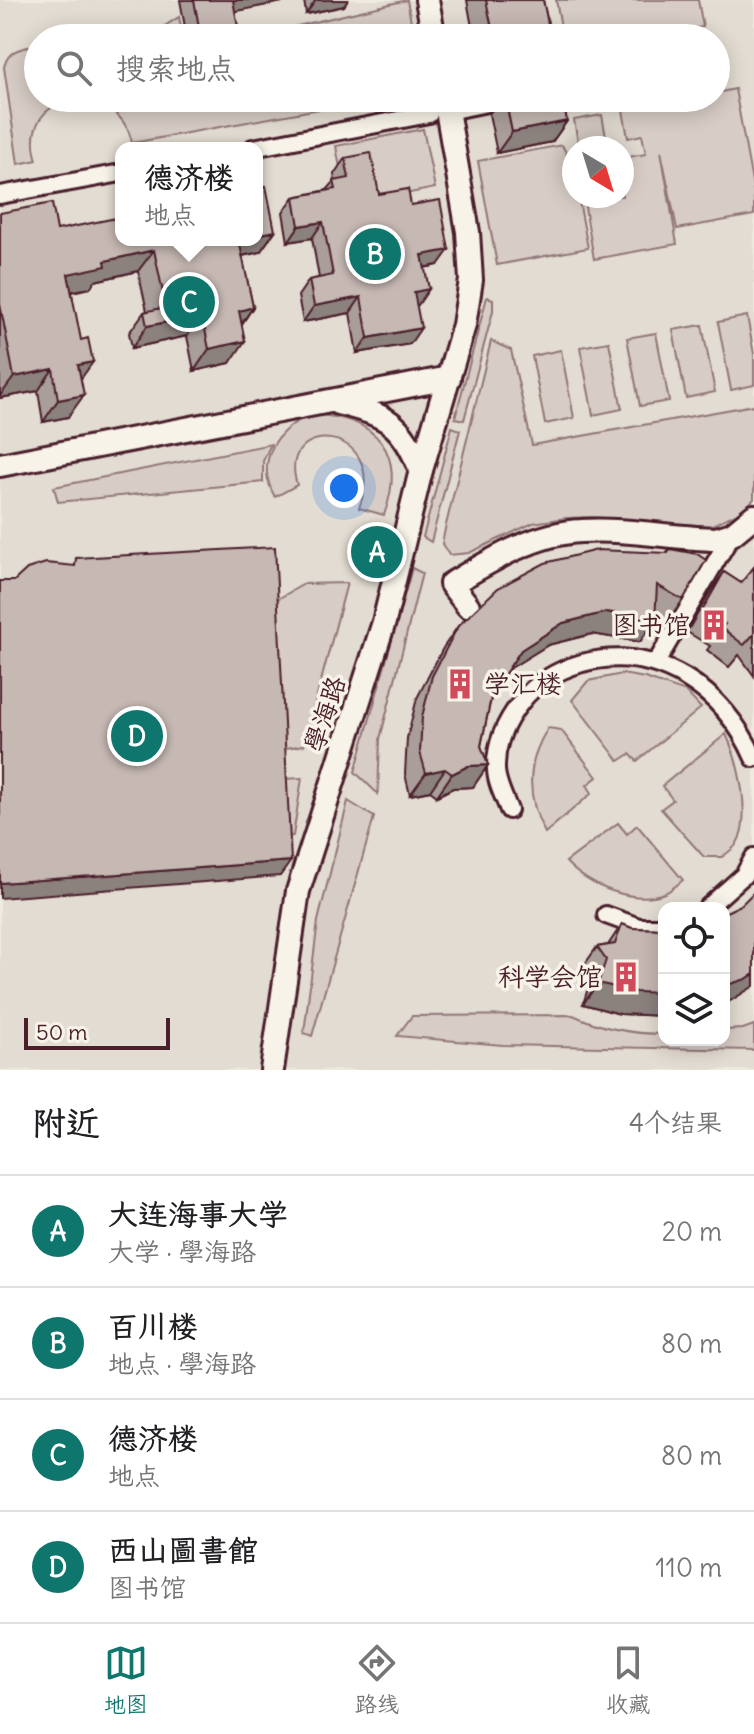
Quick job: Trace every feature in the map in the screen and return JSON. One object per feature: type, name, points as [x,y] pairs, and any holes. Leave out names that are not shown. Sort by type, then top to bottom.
[{"type":"street","points":[[427,0],[431,24]]},
{"type":"street","points":[[263,146],[421,112]]},
{"type":"street","name":"學海路","points":[[272,1070],[298,891],[384,622],[421,470],[464,325],[471,280],[468,232],[445,112]]},
{"type":"street","points":[[0,195],[115,174]]},
{"type":"street","points":[[0,465],[449,378]]},
{"type":"street","points":[[328,401],[379,414],[396,426],[410,443],[421,470]]},
{"type":"street","points":[[656,663],[732,534],[754,516]]},
{"type":"street","points":[[468,606],[451,584],[494,559],[539,540],[579,531],[716,539],[732,534]]},
{"type":"street","points":[[509,810],[495,772],[497,746],[509,717],[530,690],[560,669],[593,660],[627,658],[656,663],[676,672],[709,693],[738,727],[754,758]]},
{"type":"street","points":[[714,902],[744,875],[754,857]]},
{"type":"street","points":[[606,915],[639,927],[658,927]]},
{"type":"shaded area","points":[[0,0],[754,0],[754,1070],[0,1070]]},
{"type":"shaded area","points":[[407,0],[411,24],[306,24]]},
{"type":"shaded area","points":[[556,0],[698,0],[702,24],[560,24]]},
{"type":"shaded area","points":[[179,17],[180,24],[168,24]]},
{"type":"shaded area","points":[[24,48],[24,112],[48,112],[41,119],[34,136],[37,160],[18,164],[4,67],[9,56]]},
{"type":"shaded area","points":[[735,89],[754,193],[754,215],[677,229],[661,151],[677,244],[594,259],[585,208],[634,208],[634,156],[646,154],[642,135],[628,136],[623,112],[730,112],[730,90]]},
{"type":"shaded area","points":[[112,112],[302,112],[137,142],[132,142],[123,122]]},
{"type":"shaded area","points":[[602,115],[606,136],[577,136],[574,120]]},
{"type":"shaded area","points":[[423,129],[435,188],[376,200],[340,168],[336,146]]},
{"type":"shaded area","points":[[562,145],[562,208],[580,208],[588,248],[497,265],[478,161]]},
{"type":"shaded area","points":[[487,297],[493,299],[493,311],[464,420],[455,418]]},
{"type":"shaded area","points":[[747,316],[754,354],[754,385],[731,390],[718,322]]},
{"type":"shaded area","points":[[702,325],[715,392],[686,398],[673,330]]},
{"type":"shaded area","points":[[656,333],[669,401],[640,406],[627,338]]},
{"type":"shaded area","points":[[491,341],[511,350],[532,445],[754,405],[754,499],[742,511],[710,526],[566,518],[533,523],[469,553],[449,555],[442,544]]},
{"type":"shaded area","points":[[609,342],[622,409],[593,415],[580,347]]},
{"type":"shaded area","points":[[561,350],[574,418],[545,424],[532,356]]},
{"type":"shaded area","points":[[312,415],[354,422],[381,442],[392,473],[384,515],[359,508],[365,480],[360,459],[348,446],[332,439],[315,440],[302,448],[295,463],[297,485],[275,497],[267,471],[272,447],[288,428]]},
{"type":"shaded area","points":[[452,427],[460,430],[431,542],[423,537]]},
{"type":"shaded area","points":[[271,444],[263,461],[263,482],[58,502],[54,487]]},
{"type":"shaded area","points":[[412,568],[422,573],[380,739],[378,794],[355,772]]},
{"type":"shaded area","points":[[347,583],[304,745],[280,749],[276,600],[304,584]]},
{"type":"shaded area","points":[[622,674],[686,692],[701,708],[637,761],[630,754],[619,761],[572,700],[588,681]]},
{"type":"shaded area","points":[[548,728],[561,730],[597,777],[587,785],[592,793],[545,833],[534,806],[531,780],[536,754]]},
{"type":"shaded area","points":[[726,734],[742,789],[741,834],[736,845],[722,857],[704,857],[661,809],[673,800],[662,786]]},
{"type":"shaded area","points":[[302,778],[293,836],[283,838],[282,779]]},
{"type":"shaded area","points":[[348,801],[374,817],[312,1036],[304,1033],[318,921]]},
{"type":"shaded area","points":[[618,823],[627,834],[637,825],[683,880],[667,892],[654,896],[627,895],[599,886],[566,862]]},
{"type":"shaded area","points":[[573,1015],[617,1030],[658,1034],[658,1046],[730,1046],[730,1030],[754,1025],[754,1050],[503,1045],[397,1036],[412,1016]]},
{"type":"building","points":[[194,0],[233,0],[237,24],[198,24]]},
{"type":"building","points":[[486,0],[543,0],[548,24],[491,24]]},
{"type":"building","points":[[508,112],[565,112],[567,121],[512,132]]},
{"type":"building","points":[[371,153],[379,194],[408,189],[411,205],[440,200],[449,250],[422,255],[429,289],[414,292],[421,328],[368,338],[361,297],[314,306],[309,280],[333,275],[323,222],[299,226],[294,197],[336,189],[334,181],[349,178],[345,158]]},
{"type":"building","points":[[266,186],[275,231],[263,234],[263,187]]},
{"type":"building","points":[[52,203],[57,230],[115,218],[115,246],[240,246],[253,307],[239,311],[245,341],[209,349],[202,315],[147,326],[144,312],[166,307],[154,250],[105,261],[106,266],[68,274],[81,340],[88,338],[93,362],[78,365],[84,395],[58,400],[53,369],[14,377],[0,304],[0,213]]},
{"type":"building","points":[[275,547],[291,861],[0,883],[0,581],[14,581],[27,569],[46,563],[75,566],[76,558]]},
{"type":"building","name":"学汇楼","points":[[670,549],[697,554],[706,560],[683,600],[657,585],[655,620],[607,612],[563,623],[521,650],[492,693],[481,746],[488,765],[468,766],[452,774],[445,769],[426,773],[420,752],[422,717],[432,676],[458,626],[498,588],[545,563],[597,550],[668,553]]},
{"type":"building","points":[[754,567],[754,634],[744,645],[722,628],[725,624],[702,611],[724,572],[741,583]]},
{"type":"building","points":[[754,892],[754,974],[730,984],[730,910],[741,905]]},
{"type":"building","points":[[622,924],[632,928],[658,929],[658,993],[636,992],[598,983],[606,960],[597,947],[615,944]]},
{"type":"place","name":"百川楼","points":[[375,254]]},
{"type":"place","name":"德济楼","points":[[189,302]]},
{"type":"place","name":"大连海事大学","points":[[377,552]]},
{"type":"place","name":"图书馆","points":[[714,625]]},
{"type":"place","name":"学汇楼","points":[[460,684]]},
{"type":"place","name":"西山圖書館","points":[[137,736]]},
{"type":"place","name":"科学会馆","points":[[626,977]]}]
